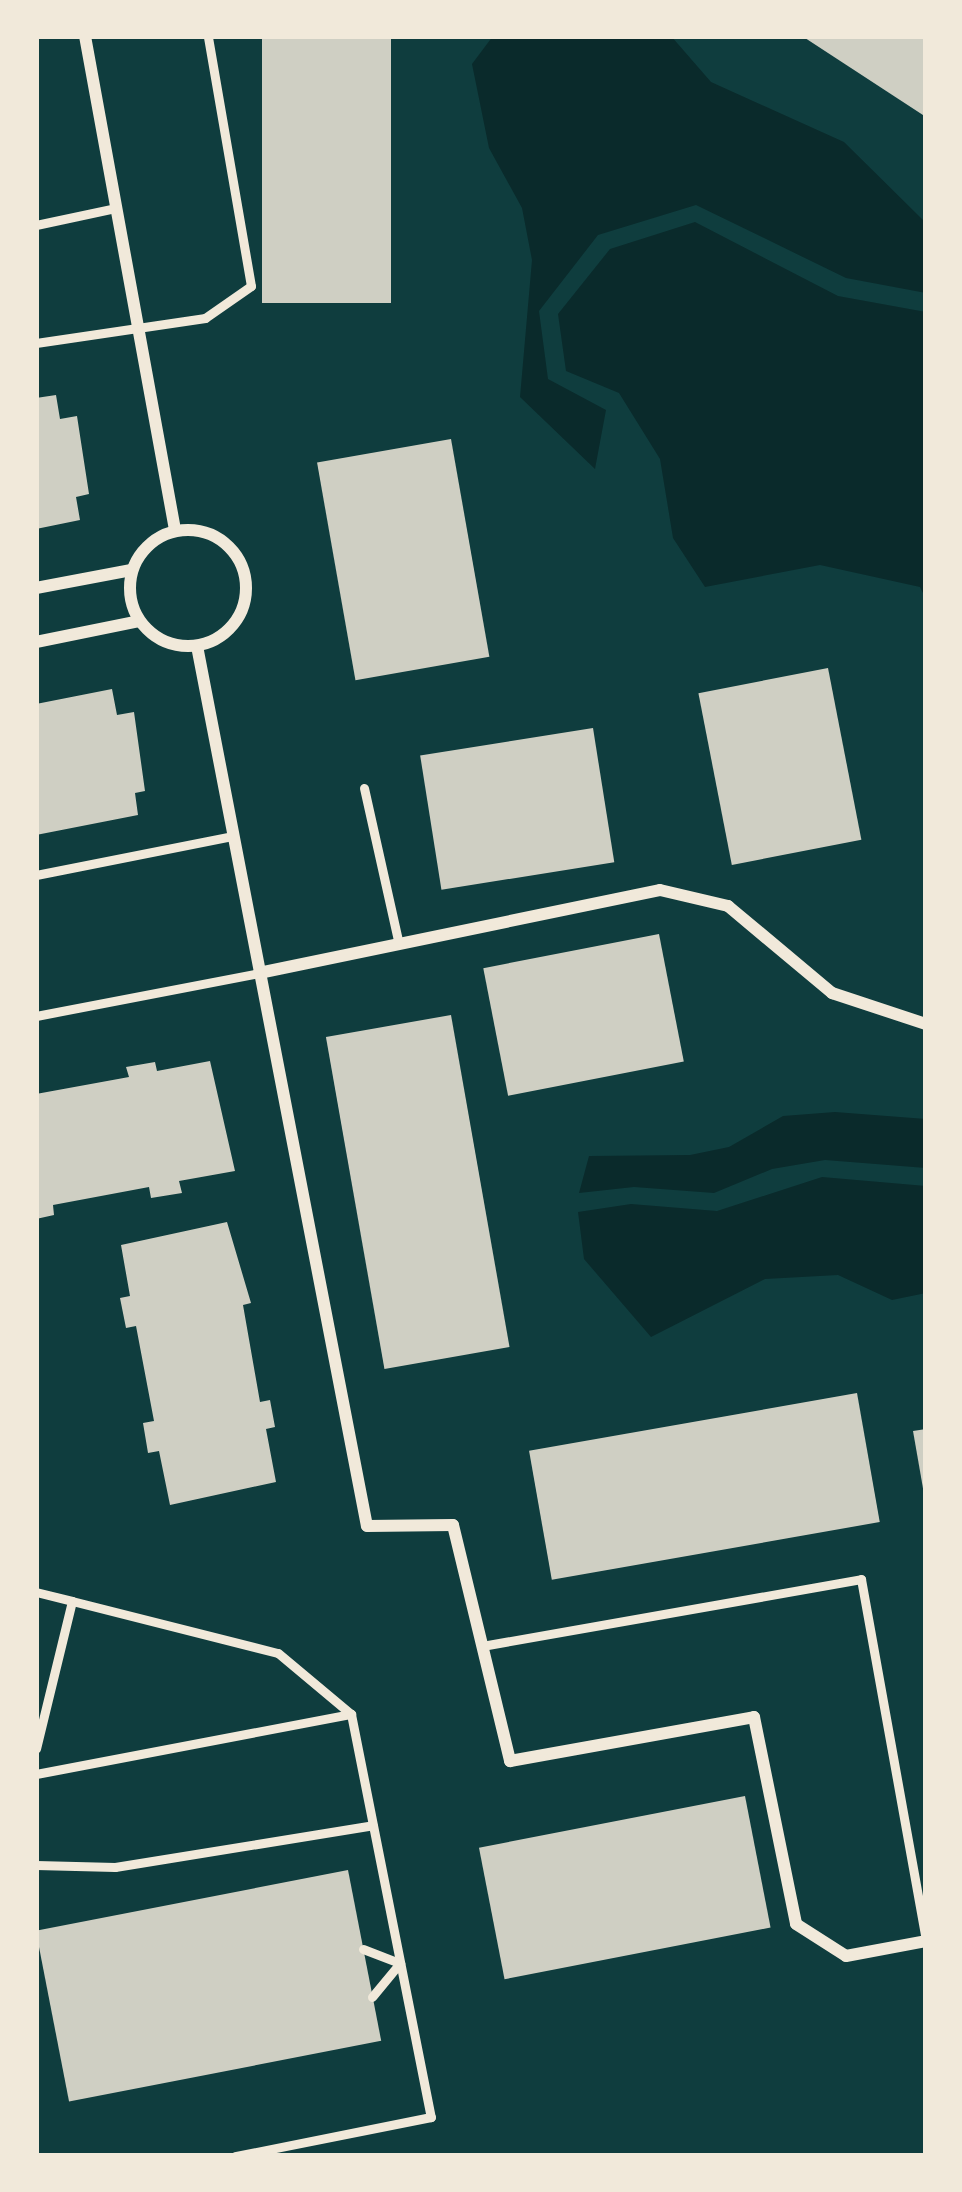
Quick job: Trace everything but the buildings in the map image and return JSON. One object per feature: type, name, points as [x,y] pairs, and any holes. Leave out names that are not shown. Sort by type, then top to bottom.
[{"type":"street","points":[[85,36],[175,530]]},
{"type":"street","points":[[36,588],[131,570],[156,538],[175,530],[219,538],[244,570],[243,609],[216,640],[197,646],[172,645],[139,621],[131,570]]},
{"type":"street","points":[[36,643],[139,621]]},
{"type":"street","points":[[197,646],[368,1526],[453,1525],[510,1761],[754,1717],[796,1924],[846,1956],[926,1941]]},
{"type":"street","points":[[259,974],[660,890],[728,907],[832,993],[926,1024]]},
{"type":"lane","points":[[36,343],[137,322],[206,318],[251,286],[208,36]]},
{"type":"lane","points":[[36,225],[116,208]]},
{"type":"lane","points":[[364,788],[399,944]]},
{"type":"lane","points":[[36,875],[233,836]]},
{"type":"lane","points":[[36,1016],[259,974]]},
{"type":"lane","points":[[482,1646],[861,1579],[926,1941]]},
{"type":"lane","points":[[36,1592],[278,1653],[351,1714],[430,2117],[235,2156]]},
{"type":"lane","points":[[36,1749],[72,1601]]},
{"type":"lane","points":[[36,1774],[351,1714]]},
{"type":"lane","points":[[36,1865],[115,1867],[373,1825]]},
{"type":"lane","points":[[363,1949],[400,1963]]},
{"type":"lane","points":[[372,1997],[400,1963]]},
{"type":"water","points":[[493,36],[671,36],[711,82],[844,142],[926,223],[926,293],[846,278],[696,205],[598,235],[539,311],[548,379],[606,410],[595,469],[520,397],[532,260],[522,208],[489,148],[472,64]]},
{"type":"water","points":[[695,222],[838,296],[926,312],[926,599],[920,587],[820,565],[705,587],[673,538],[660,459],[619,393],[566,371],[558,314],[610,249]]},
{"type":"water","points":[[835,1112],[926,1119],[926,1168],[825,1160],[772,1169],[714,1193],[634,1187],[579,1193],[589,1156],[690,1155],[729,1147],[783,1116]]},
{"type":"water","points":[[822,1177],[926,1186],[926,1293],[892,1300],[838,1275],[765,1279],[651,1337],[584,1259],[578,1212],[631,1204],[717,1211]]}]
